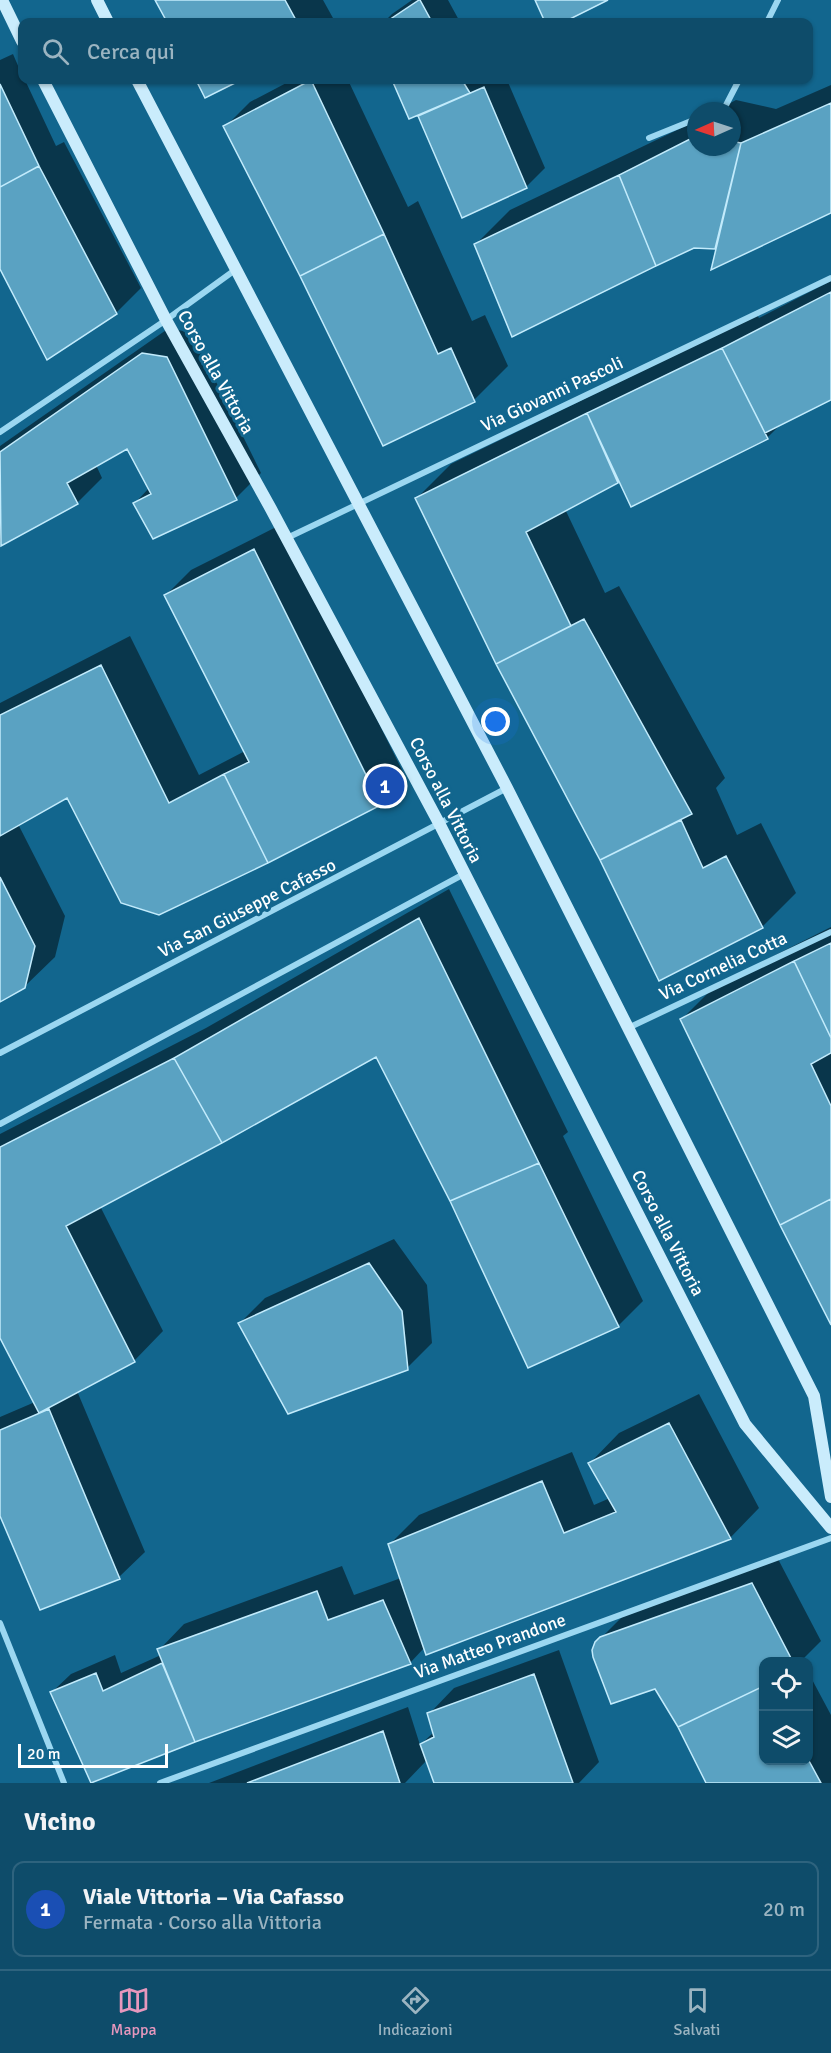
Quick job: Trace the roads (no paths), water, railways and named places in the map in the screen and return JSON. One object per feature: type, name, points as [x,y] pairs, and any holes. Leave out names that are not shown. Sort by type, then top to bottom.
[{"type":"street","points":[[2,0],[18,33]]},
{"type":"street","points":[[96,0],[106,18]]},
{"type":"street","points":[[769,18],[778,0]]},
{"type":"street","name":"Corso alla Vittoria","points":[[45,84],[166,320],[287,538],[440,825],[745,1424],[831,1528]]},
{"type":"street","points":[[139,84],[507,788],[814,1396],[831,1497]]},
{"type":"street","points":[[728,102],[737,84]]},
{"type":"street","points":[[649,138],[687,123]]},
{"type":"street","points":[[0,432],[166,320],[235,270]]},
{"type":"street","name":"Via Giovanni Pascoli","points":[[287,538],[831,278]]},
{"type":"street","name":"Via San Giuseppe Cafasso","points":[[0,1053],[507,788]]},
{"type":"street","points":[[0,1124],[464,874]]},
{"type":"street","name":"Via Cornelia Cotta","points":[[628,1028],[831,932]]},
{"type":"street","name":"Via Matteo Prandone","points":[[160,1783],[831,1538]]},
{"type":"street","points":[[0,1623],[64,1783]]},
{"type":"place","name":"Viale Vittoria – Via Cafasso","points":[[385,786]]}]
